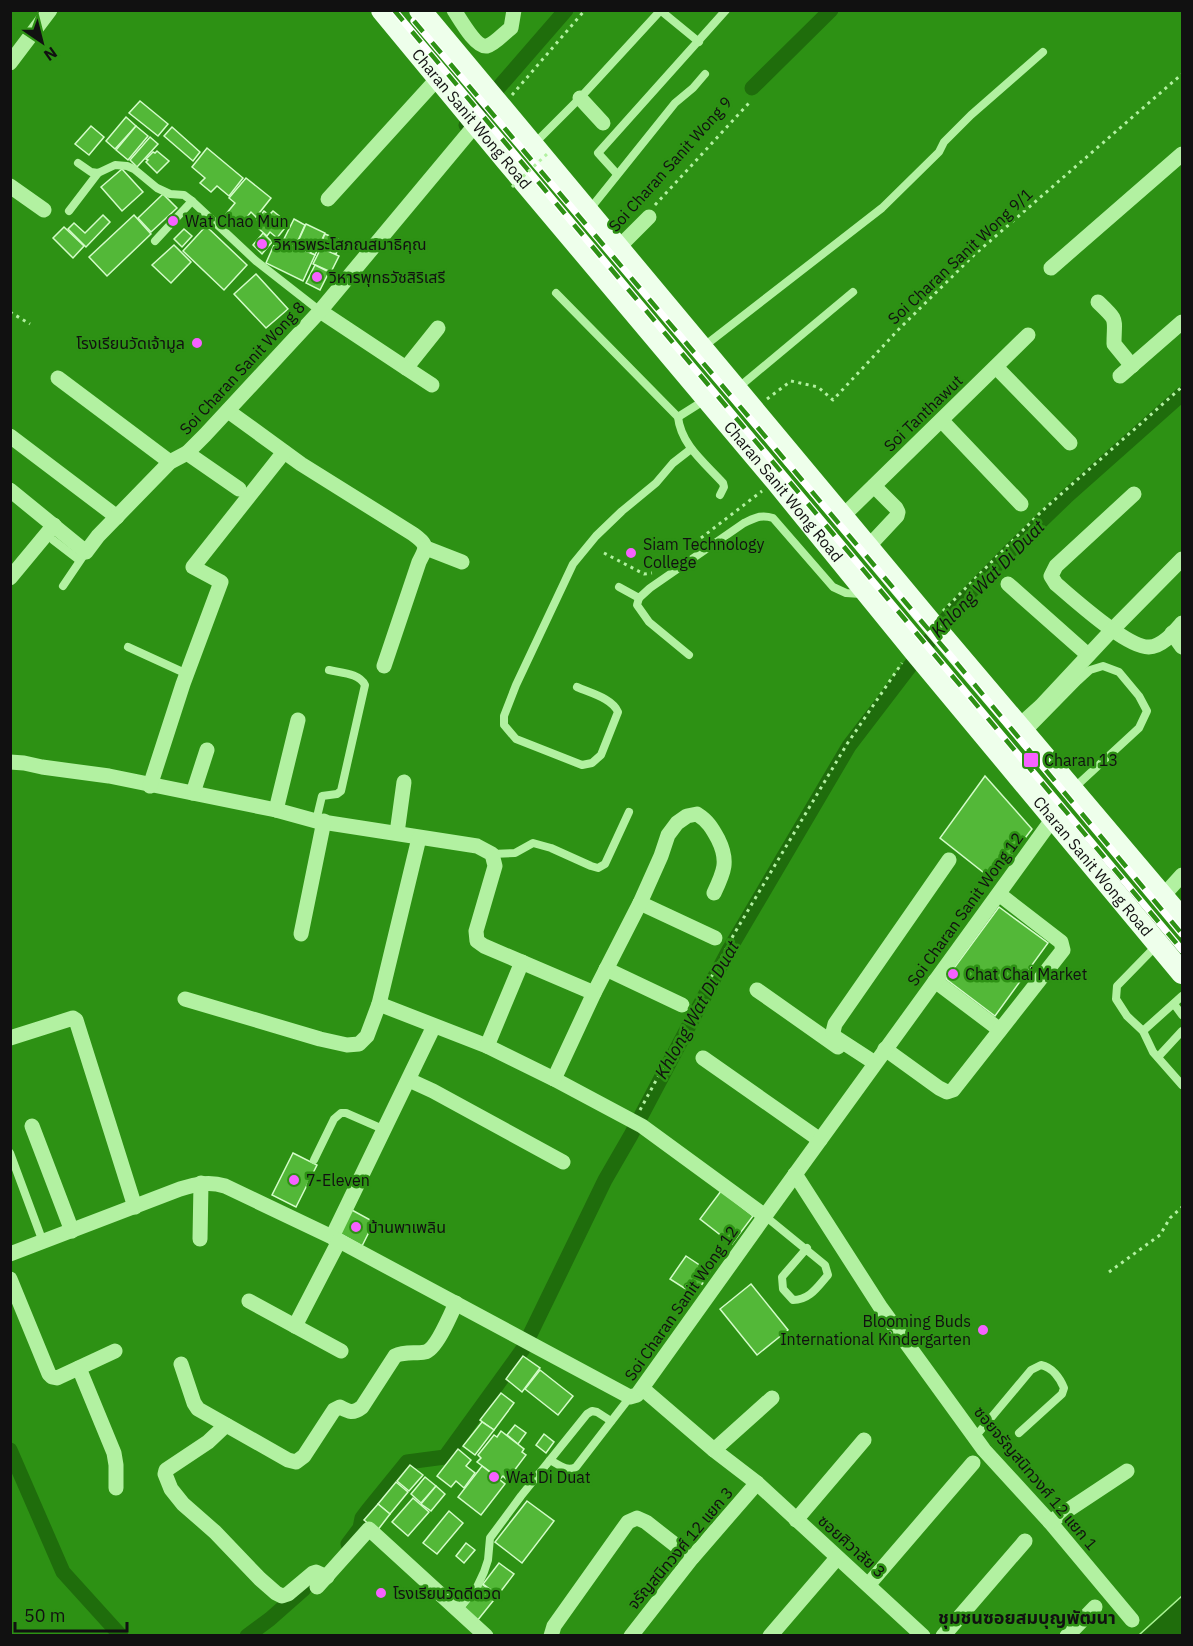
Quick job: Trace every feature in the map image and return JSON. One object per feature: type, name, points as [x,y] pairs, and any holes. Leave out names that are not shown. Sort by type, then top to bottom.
[{"type":"main road","name":"Charan Sanit Wong Road","points":[[382,10],[776,480],[868,594],[914,658],[1054,818],[1182,973]]},
{"type":"main road","name":"Charan Sanit Wong Road","points":[[420,10],[494,100],[540,150],[588,212],[842,517],[939,626],[1022,730],[1182,919]]},
{"type":"main road","points":[[613,288],[636,269]]},
{"type":"street","points":[[436,29],[453,10],[474,39],[480,45],[486,46],[511,28],[514,10]]},
{"type":"street","points":[[10,63],[44,12]]},
{"type":"street","points":[[328,199],[438,78]]},
{"type":"street","points":[[580,98],[603,123]]},
{"type":"street","name":"Soi Charan Sanit Wong 8","points":[[83,556],[170,462],[187,453],[228,411],[320,311],[473,120]]},
{"type":"street","points":[[1051,268],[1181,159]]},
{"type":"street","points":[[10,186],[44,210]]},
{"type":"street","name":"Soi Charan Sanit Wong 9","points":[[618,248],[649,217]]},
{"type":"street","points":[[1098,302],[1113,316],[1114,344],[1126,371],[1182,322]]},
{"type":"street","points":[[320,311],[432,385]]},
{"type":"street","points":[[406,368],[438,328]]},
{"type":"street","name":"Soi Tanthawut","points":[[842,517],[1028,335]]},
{"type":"street","points":[[996,367],[1070,443]]},
{"type":"street","points":[[58,378],[170,462]]},
{"type":"street","points":[[228,411],[284,452],[413,534],[424,543],[426,548],[462,562]]},
{"type":"street","points":[[942,421],[1021,504]]},
{"type":"street","points":[[10,436],[117,517]]},
{"type":"street","points":[[150,786],[187,674],[221,582],[193,567],[284,452]]},
{"type":"street","points":[[187,453],[240,489]]},
{"type":"street","points":[[868,547],[897,516],[898,512],[874,486]]},
{"type":"street","points":[[10,490],[53,532],[83,556]]},
{"type":"street","points":[[1134,494],[1056,566],[1051,576],[1056,584],[1112,630],[1139,646],[1150,648],[1162,642],[1177,628],[1182,647]]},
{"type":"street","points":[[10,578],[53,532]]},
{"type":"street","points":[[384,666],[419,562],[426,548]]},
{"type":"street","points":[[1022,730],[1041,706],[1112,630],[1182,559]]},
{"type":"street","points":[[1008,584],[1088,656]]},
{"type":"street","points":[[276,810],[298,720]]},
{"type":"street","points":[[10,749],[17,762],[109,776],[320,821],[477,846],[492,854],[495,866],[476,931],[477,941],[594,993]]},
{"type":"street","points":[[193,793],[207,750]]},
{"type":"street","points":[[398,833],[404,782]]},
{"type":"street","points":[[554,1079],[594,993],[640,903],[668,835],[677,823],[687,816],[697,814],[707,820],[724,851],[725,863],[722,876],[714,893]]},
{"type":"street","name":"Soi Charan Sanit Wong 12","points":[[10,1254],[180,1189],[201,1183],[214,1183],[225,1186],[336,1239],[526,1342],[637,1393],[1054,818]]},
{"type":"street","points":[[301,934],[320,821]]},
{"type":"street","points":[[185,999],[320,1039],[347,1045],[359,1044],[367,1036],[379,1004],[419,838]]},
{"type":"street","points":[[873,1067],[835,1037],[833,1032],[835,1024],[949,860]]},
{"type":"street","points":[[1163,896],[1182,875]]},
{"type":"street","points":[[885,1049],[939,1088],[946,1092],[953,1090],[1063,950],[1061,942],[999,894]]},
{"type":"street","points":[[640,903],[715,938]]},
{"type":"street","points":[[487,1046],[522,962]]},
{"type":"street","points":[[606,969],[689,1010]]},
{"type":"street","points":[[935,981],[1000,1030]]},
{"type":"street","points":[[757,990],[873,1067]]},
{"type":"street","points":[[379,1004],[487,1046],[637,1124],[765,1216]]},
{"type":"street","points":[[10,1038],[74,1018],[76,1020],[135,1207]]},
{"type":"street","points":[[295,1326],[434,1026]]},
{"type":"street","points":[[703,1058],[820,1140]]},
{"type":"street","points":[[409,1080],[433,1090],[563,1162]]},
{"type":"street","points":[[32,1126],[72,1231]]},
{"type":"street","name":"ซอยจรัญสนิทวงศ์ 12 แยก 1","points":[[795,1174],[881,1308],[984,1450],[1050,1522],[1132,1620]]},
{"type":"street","points":[[200,1239],[201,1183]]},
{"type":"street","points":[[10,1279],[51,1376],[57,1378],[115,1352]]},
{"type":"street","points":[[249,1301],[340,1351]]},
{"type":"street","points":[[181,1364],[198,1409],[288,1460],[296,1462],[300,1460],[334,1410],[339,1407],[349,1412],[356,1412],[362,1407],[395,1356],[426,1352],[433,1347],[456,1303]]},
{"type":"street","points":[[79,1368],[114,1453],[116,1488]]},
{"type":"street","name":"ซอยศิวาลัย 3","points":[[637,1393],[757,1483],[837,1558],[869,1584],[918,1634]]},
{"type":"street","points":[[714,1450],[772,1398]]},
{"type":"street","points":[[226,1425],[208,1442],[166,1470],[165,1474],[171,1489],[183,1504],[215,1532],[276,1593],[282,1596],[288,1594],[312,1574],[321,1578],[369,1528],[486,1635]]},
{"type":"street","points":[[796,1520],[864,1440]]},
{"type":"street","points":[[869,1584],[973,1463]]},
{"type":"street","points":[[1050,1522],[1127,1471]]},
{"type":"street","name":"จรัญสนิทวงศ์ 12 แยก 3","points":[[631,1635],[692,1558],[757,1483]]},
{"type":"street","points":[[551,1635],[554,1626],[628,1522],[638,1518],[646,1522],[692,1558]]},
{"type":"street","points":[[943,1635],[1025,1541]]},
{"type":"street","points":[[770,1635],[837,1558]]},
{"type":"street","points":[[1067,1635],[1095,1607]]},
{"type":"lane","points":[[617,174],[598,153],[726,10]]},
{"type":"lane","points":[[540,150],[580,98],[660,11],[699,42]]},
{"type":"lane","points":[[703,348],[882,208],[939,152],[944,142],[970,115],[1043,52]]},
{"type":"lane","points":[[588,212],[675,103],[705,74]]},
{"type":"lane","points":[[78,163],[91,172],[98,173]]},
{"type":"lane","points":[[69,211],[98,173],[115,165],[128,166],[157,188],[170,194],[184,195],[192,201],[256,261],[320,311]]},
{"type":"lane","points":[[155,241],[192,201]]},
{"type":"lane","points":[[736,389],[852,292]]},
{"type":"lane","points":[[556,293],[678,417],[682,435],[691,449],[723,483],[720,495]]},
{"type":"lane","points":[[678,417],[706,399]]},
{"type":"lane","points":[[577,687],[615,706],[618,712],[601,755],[592,763],[582,765],[516,739],[504,725],[504,716],[516,686],[573,564],[596,536],[656,483],[673,463],[691,449]]},
{"type":"lane","points":[[688,655],[649,622],[637,605],[639,598],[744,523],[758,516],[765,515],[773,518],[832,587],[846,593],[868,594]]},
{"type":"lane","points":[[63,586],[83,556]]},
{"type":"lane","points":[[619,587],[639,598]]},
{"type":"lane","points":[[128,647],[187,674]]},
{"type":"lane","points":[[1022,730],[1090,670],[1103,666],[1119,672],[1139,696],[1147,711],[1139,728],[1073,789]]},
{"type":"lane","points":[[320,821],[322,796],[337,794],[341,791],[365,685],[358,677],[330,670]]},
{"type":"lane","points":[[492,854],[515,853],[533,843],[598,868],[605,864],[629,812]]},
{"type":"lane","points":[[1159,943],[1117,986],[1116,999],[1127,1017],[1143,1031],[1153,1052],[1182,1085]]},
{"type":"lane","points":[[1143,1031],[1182,996]]},
{"type":"lane","points":[[1174,1004],[1182,1015]]},
{"type":"lane","points":[[1158,1057],[1182,1031]]},
{"type":"lane","points":[[314,1160],[334,1119],[341,1113],[346,1113],[385,1130]]},
{"type":"lane","points":[[10,1153],[43,1242]]},
{"type":"lane","points":[[765,1216],[807,1248],[825,1264],[828,1275],[810,1295],[801,1300],[793,1300],[783,1289],[782,1277],[807,1248]]},
{"type":"lane","points":[[975,1437],[1031,1370],[1041,1365],[1048,1366],[1062,1381],[1064,1388],[1062,1394],[1019,1433]]},
{"type":"lane","points":[[550,1460],[566,1469],[576,1467],[611,1421],[637,1393]]},
{"type":"lane","points":[[458,1610],[477,1587],[484,1572],[488,1560],[490,1538],[587,1414],[592,1411],[597,1412],[611,1421]]},
{"type":"path","points":[[494,100],[585,10]]},
{"type":"path","name":"Soi Charan Sanit Wong 9/1","points":[[753,409],[791,381],[818,387],[833,400],[898,330],[974,255],[1182,75]]},
{"type":"path","name":"Soi Charan Sanit Wong 9","points":[[649,217],[651,208],[749,103]]},
{"type":"path","points":[[512,187],[540,150]]},
{"type":"path","points":[[10,312],[30,324]]},
{"type":"path","points":[[939,626],[969,584],[1042,511],[1182,387]]},
{"type":"path","points":[[700,538],[776,480]]},
{"type":"path","points":[[604,553],[644,574],[655,572]]},
{"type":"path","points":[[637,1124],[689,1010],[734,934],[847,744],[914,658]]},
{"type":"path","points":[[1109,1272],[1160,1234],[1170,1218],[1182,1207]]},
{"type":"shaded area","points":[[1182,1596],[1182,1635],[1139,1635]]},
{"type":"building","points":[[140,101],[168,124],[158,136],[129,113]]},
{"type":"building","points":[[126,117],[136,126],[115,149],[106,141]]},
{"type":"building","points":[[91,126],[104,137],[89,155],[75,144]]},
{"type":"building","points":[[136,126],[148,136],[128,160],[116,150]]},
{"type":"building","points":[[172,127],[200,152],[193,161],[164,136]]},
{"type":"building","points":[[150,137],[158,144],[137,167],[130,160]]},
{"type":"building","points":[[207,148],[243,178],[229,196],[217,186],[211,192],[200,183],[205,178],[192,167]]},
{"type":"building","points":[[157,151],[169,161],[157,173],[146,162],[148,160],[146,159]]},
{"type":"building","points":[[122,169],[143,192],[122,211],[101,187]]},
{"type":"building","points":[[246,178],[271,198],[256,217],[251,212],[240,225],[226,214],[235,203],[229,198]]},
{"type":"building","points":[[163,194],[177,208],[151,232],[138,218]]},
{"type":"building","points":[[264,211],[269,215],[273,211],[283,219],[278,224],[284,229],[277,238],[270,232],[267,236],[258,228],[262,224],[257,220]]},
{"type":"building","points":[[103,215],[110,222],[86,247],[68,229],[74,223],[85,233]]},
{"type":"building","points":[[134,215],[151,234],[107,276],[89,257]]},
{"type":"building","points":[[294,219],[305,225],[296,245],[284,239]]},
{"type":"building","points":[[306,224],[325,233],[315,255],[296,246]]},
{"type":"building","points":[[206,226],[247,265],[224,290],[183,251]]},
{"type":"building","points":[[64,227],[84,246],[73,258],[53,238]]},
{"type":"building","points":[[184,229],[192,236],[182,247],[174,239]]},
{"type":"building","name":"วิหารพระโสภณสมาธิคุณ","points":[[263,233],[272,242],[262,254],[253,245]]},
{"type":"building","points":[[325,234],[342,241],[336,254],[319,247]]},
{"type":"building","points":[[277,238],[315,255],[303,281],[266,263]]},
{"type":"building","points":[[174,245],[191,262],[171,283],[152,265]]},
{"type":"building","points":[[321,248],[339,256],[331,272],[313,264]]},
{"type":"building","name":"วิหารพุทธวัชสิริเสรี","points":[[315,265],[329,272],[320,290],[306,283]]},
{"type":"building","points":[[256,274],[288,309],[266,328],[234,294]]},
{"type":"building","points":[[985,776],[1032,829],[993,880],[940,838]]},
{"type":"building","points":[[999,907],[1048,943],[995,1016],[946,979]]},
{"type":"building","name":"7-Eleven","points":[[293,1153],[317,1165],[296,1207],[272,1195]]},
{"type":"building","points":[[721,1191],[753,1216],[732,1244],[700,1219]]},
{"type":"building","name":"บ้านพาเพลิน","points":[[350,1209],[374,1222],[362,1246],[337,1232]]},
{"type":"building","points":[[686,1256],[710,1272],[695,1295],[670,1279]]},
{"type":"building","points":[[751,1284],[788,1330],[757,1355],[720,1309]]},
{"type":"building","points":[[523,1356],[540,1368],[522,1392],[506,1379]]},
{"type":"building","points":[[540,1370],[573,1396],[558,1415],[525,1389]]},
{"type":"building","points":[[501,1393],[514,1403],[494,1430],[480,1420]]},
{"type":"building","points":[[482,1422],[494,1430],[475,1455],[463,1446]]},
{"type":"building","points":[[515,1425],[526,1433],[518,1444],[507,1435]]},
{"type":"building","points":[[501,1431],[524,1449],[522,1452],[526,1455],[507,1480],[503,1476],[500,1479],[477,1462],[481,1458],[478,1455],[494,1435],[497,1437]]},
{"type":"building","points":[[544,1434],[554,1442],[546,1453],[536,1445]]},
{"type":"building","points":[[458,1449],[471,1460],[466,1466],[475,1473],[464,1488],[456,1481],[451,1487],[437,1476]]},
{"type":"building","points":[[410,1465],[423,1475],[409,1491],[397,1481]]},
{"type":"building","points":[[482,1466],[505,1484],[481,1515],[458,1497]]},
{"type":"building","points":[[425,1477],[436,1486],[421,1503],[411,1494]]},
{"type":"building","points":[[396,1482],[408,1492],[390,1514],[378,1504]]},
{"type":"building","points":[[436,1486],[445,1494],[431,1511],[421,1504]]},
{"type":"building","points":[[413,1498],[429,1512],[408,1536],[392,1522]]},
{"type":"building","points":[[527,1501],[554,1521],[522,1563],[495,1542]]},
{"type":"building","points":[[378,1504],[390,1514],[377,1531],[364,1520]]},
{"type":"building","points":[[449,1511],[463,1523],[437,1554],[423,1543]]},
{"type":"building","points":[[466,1543],[475,1550],[464,1563],[456,1556]]},
{"type":"building","points":[[499,1563],[514,1574],[498,1595],[483,1584]]},
{"type":"building","points":[[482,1584],[497,1596],[477,1621],[463,1609]]},
{"type":"waterway","points":[[466,125],[566,10]]},
{"type":"waterway","points":[[752,88],[831,10]]},
{"type":"waterway","name":"Khlong Wat Di Duat","points":[[348,1544],[360,1528],[362,1518],[407,1462],[445,1457],[523,1349],[605,1180],[729,950],[849,746],[953,610],[1066,497],[1182,394]]},
{"type":"waterway","points":[[10,1450],[63,1572],[121,1636]]},
{"type":"waterway","name":"Khlong Wat Di Duat","points":[[247,1636],[304,1589]]},
{"type":"railway","points":[[394,10],[1182,950]]},
{"type":"railway","points":[[414,21],[950,655],[1182,934]]},
{"type":"place","name":"Wat Chao Mun","points":[[173,221]]},
{"type":"place","name":"วิหารพระโสภณสมาธิคุณ","points":[[262,244]]},
{"type":"place","name":"วิหารพุทธวัชสิริเสรี","points":[[317,277]]},
{"type":"place","name":"โรงเรียนวัดเจ้ามูล","points":[[197,343]]},
{"type":"place","name":"Siam Technology College","points":[[631,553]]},
{"type":"place","name":"Charan 13","points":[[1031,760]]},
{"type":"place","name":"Chat Chai Market","points":[[953,974]]},
{"type":"place","name":"7-Eleven","points":[[294,1180]]},
{"type":"place","name":"บ้านพาเพลิน","points":[[356,1227]]},
{"type":"place","name":"Blooming Buds International Kindergarten","points":[[983,1330]]},
{"type":"place","name":"Wat Di Duat","points":[[494,1477]]},
{"type":"place","name":"โรงเรียนวัดดีดวด","points":[[381,1593]]},
{"type":"district","name":"ชุมชนซอยสมบุญพัฒนา","points":[[1027,1618]]}]
